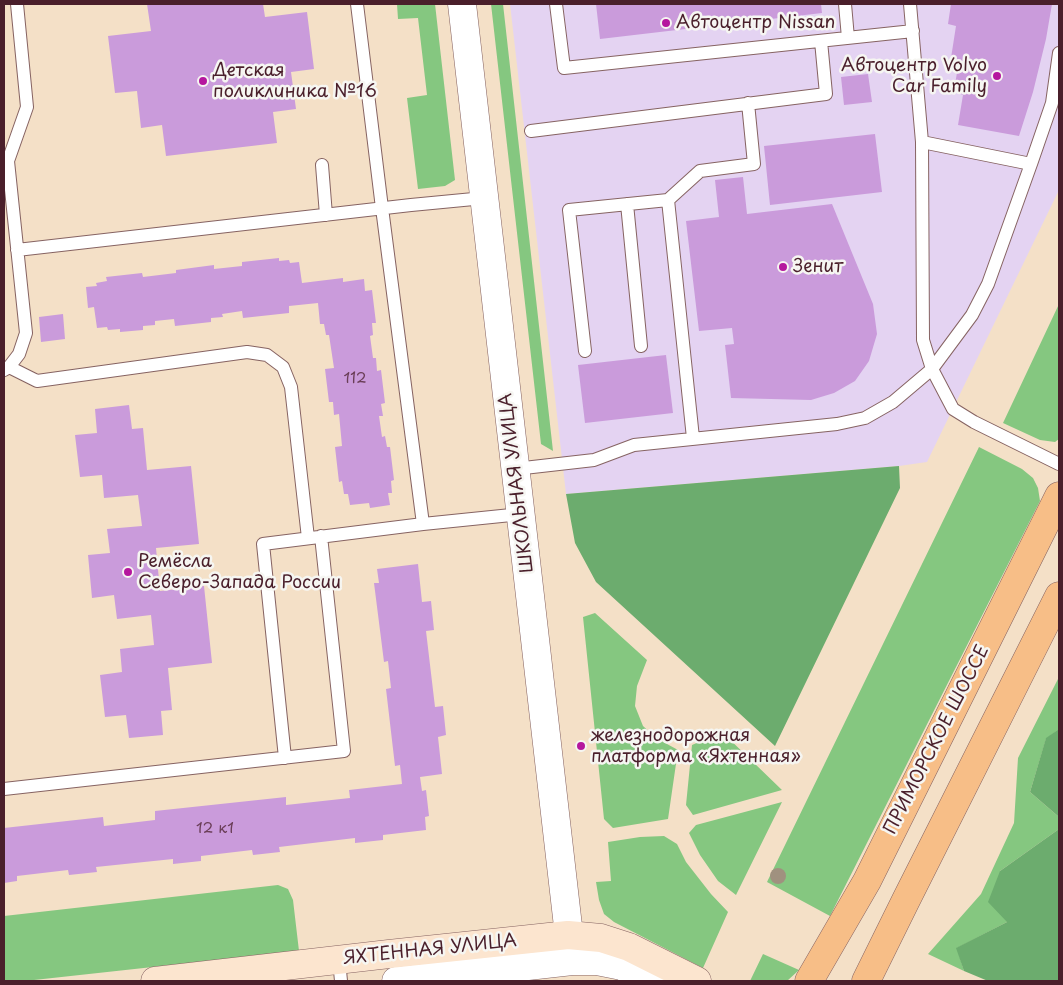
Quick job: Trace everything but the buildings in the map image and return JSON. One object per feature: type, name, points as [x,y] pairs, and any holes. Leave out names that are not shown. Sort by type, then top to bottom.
[{"type":"main road","name":"ПРИМОРСКОЕ ШОССЕ","points":[[809,981],[867,881],[1059,496]]},
{"type":"main road","points":[[866,981],[1059,596]]},
{"type":"main road","name":"ЯХТЕННАЯ УЛИЦА","points":[[155,981],[340,971],[570,948],[600,938],[629,947],[697,981]]},
{"type":"street","name":"ШКОЛЬНАЯ УЛИЦА","points":[[462,4],[570,948]]},
{"type":"street","name":"ЯХТЕННАЯ УЛИЦА","points":[[396,981],[570,948],[597,960],[622,966],[651,981]]},
{"type":"lane","points":[[4,789],[344,751],[315,537],[291,387],[283,367],[266,355],[247,352],[37,381],[6,368],[19,354],[26,333],[8,161],[27,107],[17,4]]},
{"type":"lane","points":[[357,4],[423,524]]},
{"type":"lane","points":[[556,4],[564,68],[912,31]]},
{"type":"lane","points":[[845,4],[848,38]]},
{"type":"lane","points":[[910,4],[922,142],[923,340],[932,369],[953,410],[1059,464]]},
{"type":"lane","points":[[531,130],[826,94],[821,41]]},
{"type":"lane","points":[[515,469],[594,460],[634,445],[837,424],[865,418],[893,402],[932,369],[972,315],[988,284],[1031,164],[1055,104],[1059,53]]},
{"type":"lane","points":[[585,351],[569,210],[668,200],[700,171],[754,164],[748,103]]},
{"type":"lane","points":[[922,142],[1031,164]]},
{"type":"lane","points":[[322,165],[326,215]]},
{"type":"lane","points":[[17,250],[484,198]]},
{"type":"lane","points":[[668,200],[693,438]]},
{"type":"lane","points":[[627,204],[641,346]]},
{"type":"lane","points":[[285,758],[263,544],[520,514]]},
{"type":"shaded area","points":[[510,4],[1059,4],[1059,190],[927,462],[899,466],[566,494]]},
{"type":"green space","points":[[397,4],[435,4],[455,180],[445,186],[418,189],[407,98],[427,95],[418,18],[398,19]]},
{"type":"green space","points":[[491,4],[503,4],[553,451],[541,444]]},
{"type":"green space","points":[[1059,304],[1059,439],[1055,442],[1040,440],[1003,423]]},
{"type":"green space","points":[[979,447],[1022,469],[1033,478],[1038,488],[1040,501],[830,916],[767,882]]},
{"type":"green space","points":[[899,466],[900,488],[775,746],[596,582],[575,543],[566,494]]},
{"type":"green space","points":[[595,613],[647,660],[637,686],[635,706],[643,726],[656,738],[678,750],[668,819],[613,828],[604,819],[583,617]]},
{"type":"green space","points":[[1059,677],[1059,729],[1046,739],[1030,792],[1059,817],[1059,829],[1000,871],[1007,922],[957,948],[964,971],[928,954],[981,894],[1014,823],[1018,758]]},
{"type":"green space","points":[[1059,729],[1059,817],[1030,792],[1046,738]]},
{"type":"green space","points":[[722,732],[782,790],[693,815],[686,805],[692,745]]},
{"type":"green space","points":[[782,802],[736,895],[718,881],[700,855],[689,833],[696,825]]},
{"type":"green space","points":[[1059,829],[1059,981],[988,981],[964,971],[956,948],[1007,922],[988,902],[1000,871]]},
{"type":"green space","points":[[664,836],[677,844],[686,862],[728,912],[703,968],[614,922],[604,914],[599,900],[596,882],[611,881],[608,842],[640,837]]},
{"type":"green space","points":[[278,885],[288,889],[293,900],[299,951],[25,981],[4,981],[4,916]]},
{"type":"green space","points":[[763,954],[799,970],[787,981],[750,981]]},
{"type":"place","name":"Автоцентр Nissan","points":[[666,23]]},
{"type":"place","name":"Автоцентр Volvo Car Family","points":[[997,76]]},
{"type":"place","name":"Детская поликлиника №16","points":[[203,81]]},
{"type":"place","name":"Зенит","points":[[783,267]]},
{"type":"place","name":"Ремёсла Северо-Запада России","points":[[128,572]]},
{"type":"place","name":"железнодорожная платформа «Яхтенная»","points":[[581,746]]}]
